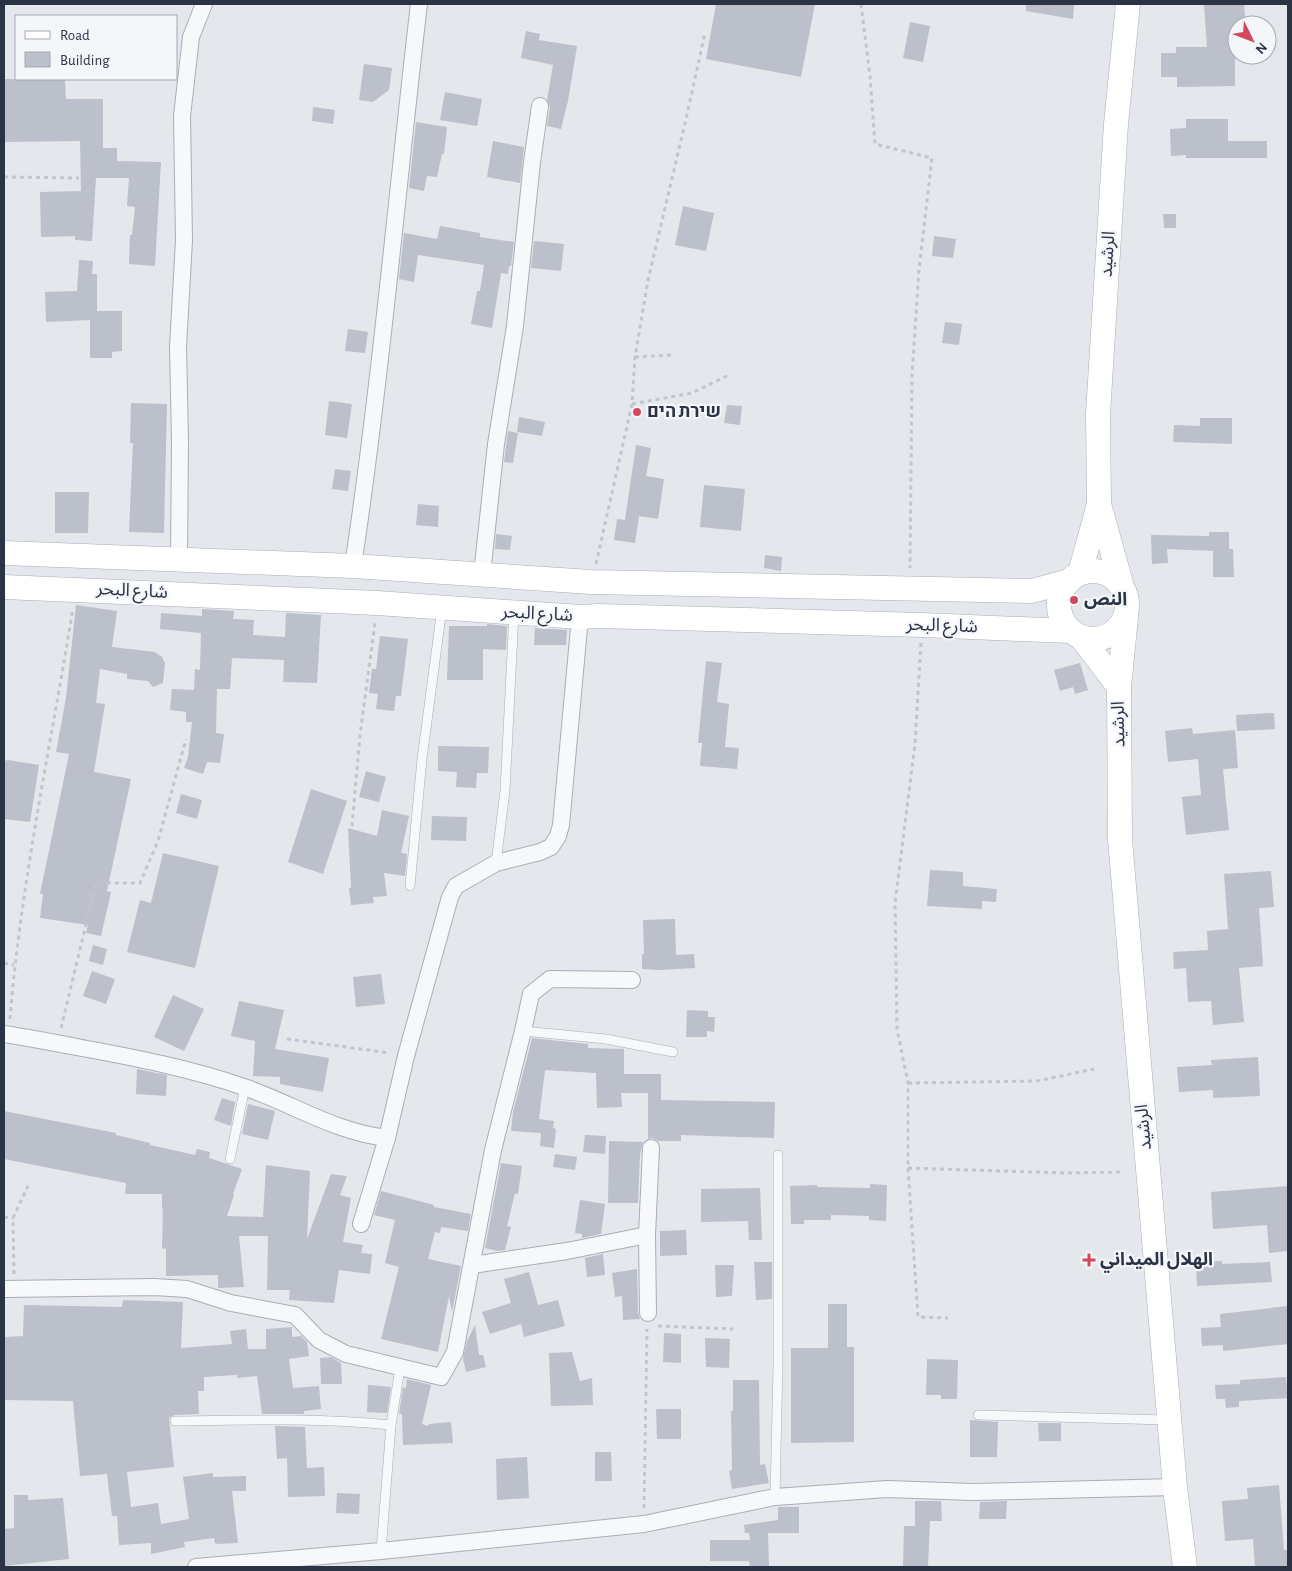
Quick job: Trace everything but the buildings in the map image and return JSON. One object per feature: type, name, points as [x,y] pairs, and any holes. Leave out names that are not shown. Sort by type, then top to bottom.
[{"type":"main road","name":"الرشيد","points":[[1121,584],[1099,504],[1098,414],[1116,124],[1128,4]]},
{"type":"main road","name":"الرشيد","points":[[1074,577],[1099,504]]},
{"type":"main road","name":"شارع البحر","points":[[4,553],[353,566],[592,582],[1032,591],[1074,577]]},
{"type":"main road","points":[[1089,570],[1101,571],[1112,576],[1121,584],[1126,594],[1128,605],[1126,617],[1120,627],[1112,634],[1102,638],[1090,639],[1076,634],[1063,622],[1059,606],[1062,590],[1074,577],[1089,570]]},
{"type":"main road","name":"شارع البحر","points":[[4,587],[377,603],[580,617],[922,625],[1076,634]]},
{"type":"main road","name":"الرشيد","points":[[1126,617],[1119,687],[1120,839],[1169,1420],[1185,1567]]},
{"type":"main road","name":"الرشيد","points":[[1076,634],[1119,687]]},
{"type":"street","points":[[179,560],[180,441],[178,347],[184,240],[182,116],[190,37],[204,4]]},
{"type":"street","points":[[353,566],[382,350],[419,4]]},
{"type":"street","points":[[482,574],[496,444],[515,326],[532,162],[540,106]]},
{"type":"street","points":[[361,1224],[387,1138],[406,1056],[450,897],[456,886],[496,863],[540,852],[551,847],[558,836],[561,825],[580,617]]},
{"type":"street","points":[[9,1290],[154,1287],[187,1289],[231,1303],[295,1315],[319,1340],[346,1354],[441,1377],[455,1352],[493,1150],[523,1032],[530,994],[550,979],[632,980]]},
{"type":"street","points":[[6,1035],[183,1068],[244,1087],[321,1120],[365,1135],[387,1138]]},
{"type":"street","points":[[648,1319],[651,1148]]},
{"type":"street","points":[[472,1265],[567,1251],[648,1235]]},
{"type":"street","points":[[196,1567],[380,1551],[644,1524],[775,1497],[887,1489],[974,1492],[1175,1487]]},
{"type":"lane","points":[[410,886],[422,759],[442,608]]},
{"type":"lane","points":[[496,863],[505,790],[514,613]]},
{"type":"lane","points":[[523,1032],[606,1039],[673,1052]]},
{"type":"lane","points":[[230,1158],[244,1087]]},
{"type":"lane","points":[[775,1497],[778,1365],[778,1155]]},
{"type":"lane","points":[[380,1551],[391,1425],[400,1368]]},
{"type":"lane","points":[[978,1415],[1169,1420]]},
{"type":"lane","points":[[175,1422],[278,1419],[343,1420],[391,1425]]},
{"type":"path","points":[[861,4],[870,76],[875,144],[932,158],[918,269],[912,374],[910,588]]},
{"type":"path","points":[[592,582],[632,404],[635,357],[648,280],[705,33]]},
{"type":"path","points":[[4,177],[79,178]]},
{"type":"path","points":[[635,357],[673,355]]},
{"type":"path","points":[[632,404],[692,393],[727,376]]},
{"type":"path","points":[[6,1035],[14,965],[37,810],[76,589]]},
{"type":"path","points":[[352,826],[360,735],[377,603]]},
{"type":"path","points":[[922,625],[915,744],[895,903],[897,1029],[908,1083],[908,1168],[918,1317],[948,1318]]},
{"type":"path","points":[[58,1044],[96,883],[140,883],[158,842],[186,739]]},
{"type":"path","points":[[4,963],[14,965]]},
{"type":"path","points":[[288,1039],[406,1056]]},
{"type":"path","points":[[908,1083],[1037,1081],[1094,1069]]},
{"type":"path","points":[[908,1168],[1065,1173],[1120,1172]]},
{"type":"path","points":[[9,1290],[13,1218],[28,1186]]},
{"type":"path","points":[[4,1217],[13,1218]]},
{"type":"path","points":[[644,1524],[648,1319],[733,1329]]},
{"type":"place","name":"שירת הים","points":[[637,412]]},
{"type":"place","name":"النص","points":[[1074,600]]},
{"type":"place","name":"الهلال الميداني","points":[[1089,1260]]}]
